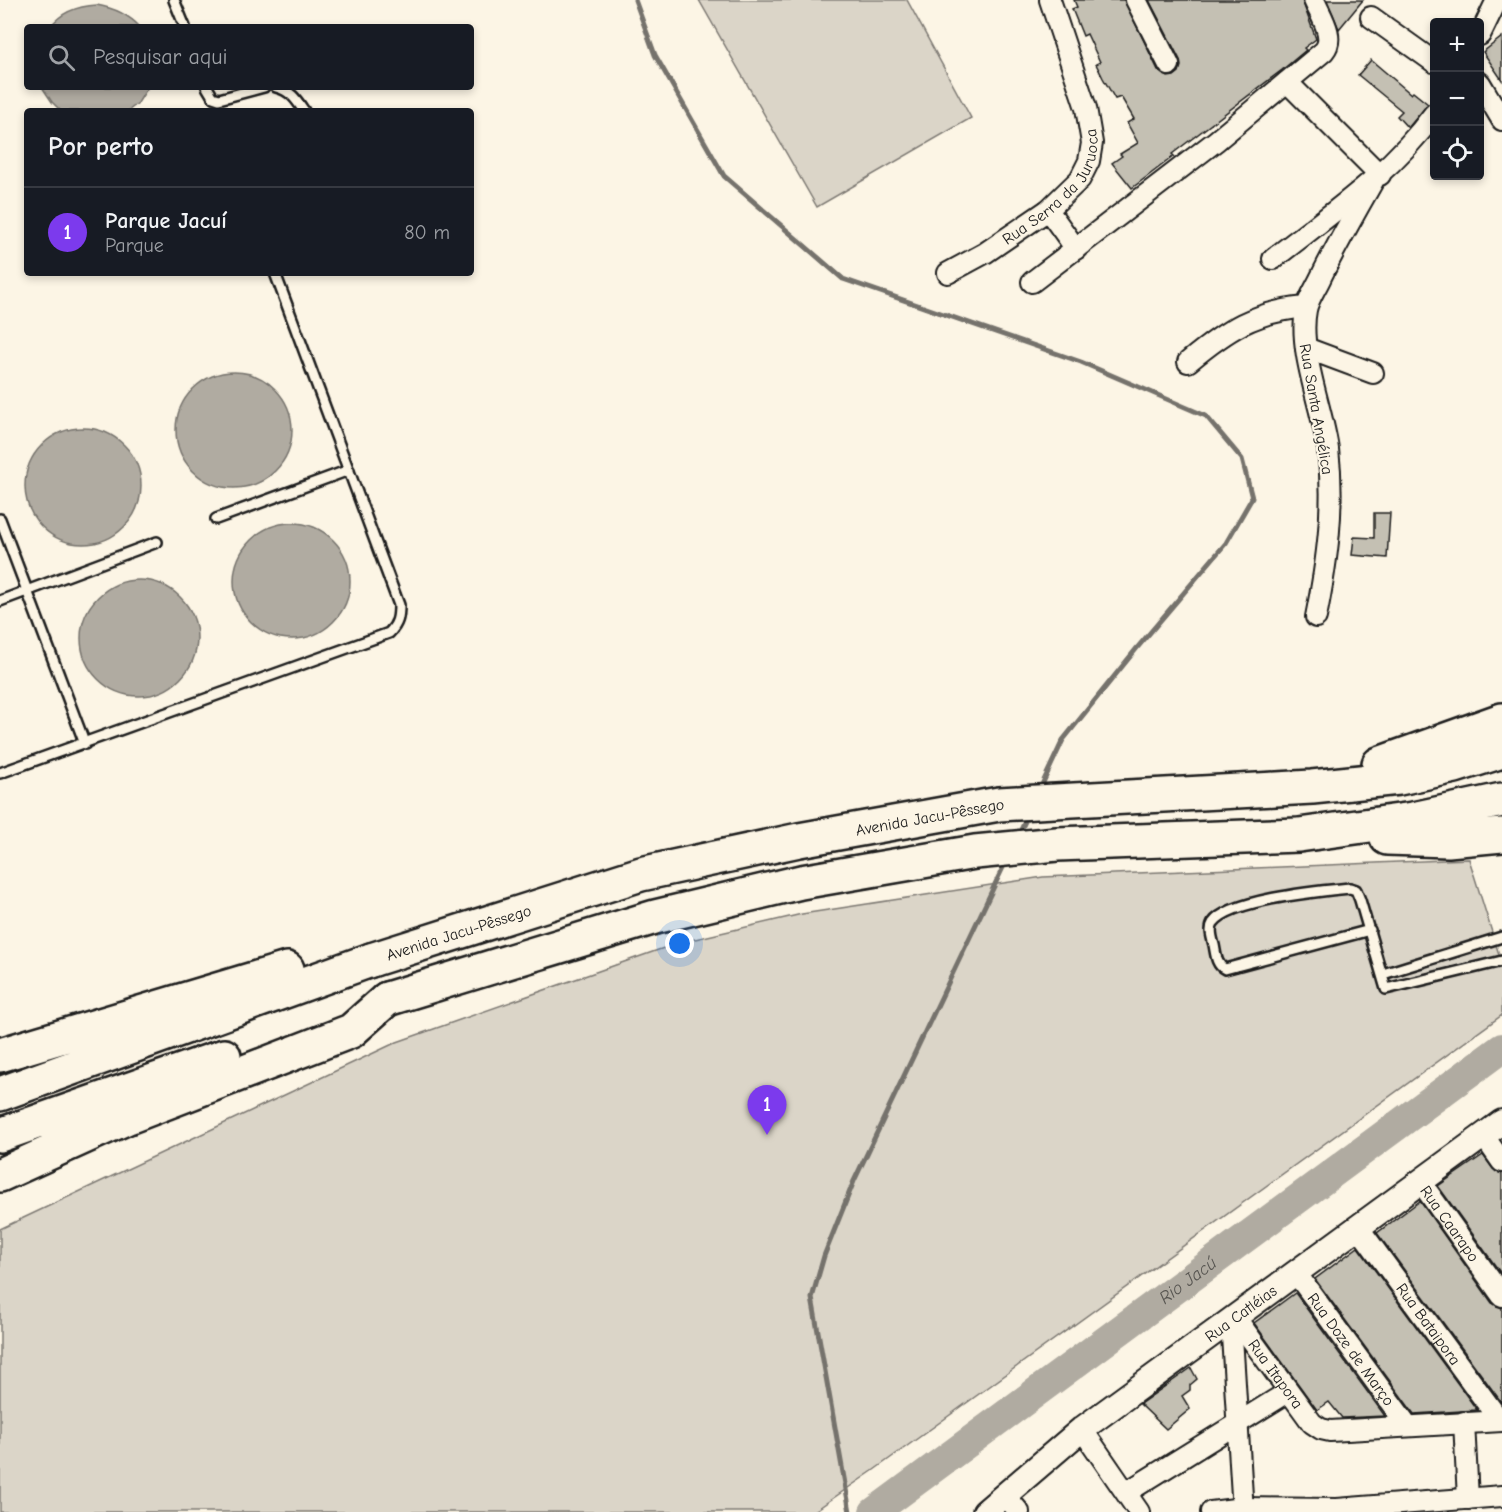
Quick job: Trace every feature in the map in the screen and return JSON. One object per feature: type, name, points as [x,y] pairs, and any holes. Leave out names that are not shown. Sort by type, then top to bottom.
[{"type":"highway","points":[[1312,787],[1502,720]]},
{"type":"highway","name":"Avenida Jacu-Pêssego","points":[[0,1094],[371,960],[641,874],[799,840],[999,804],[1312,787],[1399,778],[1455,766],[1502,752]]},
{"type":"highway","points":[[1299,835],[1413,819],[1502,800]]},
{"type":"highway","points":[[0,1135],[387,999],[655,917],[801,882],[975,852],[1057,844],[1299,835],[1448,840],[1502,835]]},
{"type":"highway","points":[[0,1054],[278,971],[336,957],[371,960]]},
{"type":"highway","points":[[0,1175],[128,1117],[351,1031],[387,999]]},
{"type":"street","name":"Rua Serra da Juruoca","points":[[948,273],[985,253],[1048,210],[1080,179],[1089,161],[1092,143],[1086,108],[1050,0]]},
{"type":"street","points":[[1136,0],[1169,65]]},
{"type":"street","points":[[1032,282],[1216,141],[1328,46],[1327,31],[1314,0]]},
{"type":"street","points":[[1484,25],[1497,0]]},
{"type":"street","points":[[1371,17],[1430,59]]},
{"type":"street","points":[[1287,82],[1376,178]]},
{"type":"street","points":[[1484,91],[1502,120]]},
{"type":"street","points":[[1273,258],[1376,178],[1398,158],[1430,119]]},
{"type":"street","name":"Rua Santa Angélica","points":[[1316,617],[1328,542],[1332,497],[1328,450],[1306,348],[1304,324],[1306,307],[1333,252],[1376,178]]},
{"type":"street","points":[[1048,210],[1076,249]]},
{"type":"street","points":[[1188,362],[1212,341],[1246,321],[1282,309],[1306,307]]},
{"type":"street","points":[[1306,348],[1373,373]]},
{"type":"street","points":[[1492,1128],[1502,1162]]},
{"type":"street","name":"Rua Catléias","points":[[985,1512],[1012,1503],[1082,1429],[1492,1128]]},
{"type":"street","name":"Rua Caarapo","points":[[1420,1181],[1502,1296]]},
{"type":"street","name":"Rua Bataipora","points":[[1358,1227],[1501,1421]]},
{"type":"street","name":"Rua Doze de Março","points":[[1296,1273],[1407,1425]]},
{"type":"street","points":[[1233,1319],[1243,1510]]},
{"type":"street","name":"Rua Itapora","points":[[1233,1319],[1312,1423],[1321,1430],[1407,1425]]},
{"type":"street","points":[[1127,1492],[1288,1392]]},
{"type":"street","points":[[1407,1425],[1501,1421]]},
{"type":"street","points":[[1464,1422],[1468,1498]]},
{"type":"street","points":[[1082,1429],[1139,1512]]},
{"type":"street","points":[[1210,1512],[1414,1508],[1468,1498],[1495,1502]]},
{"type":"lane","points":[[174,0],[184,24]]},
{"type":"lane","points":[[209,90],[213,97],[219,99],[253,90]]},
{"type":"lane","points":[[287,90],[302,108]]},
{"type":"lane","points":[[0,774],[389,633],[396,626],[399,605],[276,276]]},
{"type":"lane","points":[[216,519],[349,470]]},
{"type":"lane","points":[[0,519],[85,744]]},
{"type":"lane","points":[[0,601],[157,542]]},
{"type":"lane","points":[[1370,930],[1225,969],[1220,966],[1217,959],[1211,929],[1213,922],[1220,917],[1244,906],[1280,897],[1350,888],[1356,890],[1358,894],[1370,930],[1386,988],[1502,961]]},
{"type":"lane","points":[[1383,974],[1502,937]]},
{"type":"shaded area","points":[[699,0],[907,0],[971,118],[817,207]]},
{"type":"shaded area","points":[[97,5],[109,8],[131,18],[137,24],[52,24],[59,17],[83,7]]},
{"type":"shaded area","points":[[44,90],[146,90],[132,108],[58,108]]},
{"type":"shaded area","points":[[234,372],[256,376],[275,389],[288,408],[292,430],[288,452],[275,471],[256,484],[234,488],[212,484],[193,471],[180,452],[176,430],[180,408],[193,389],[212,376]]},
{"type":"shaded area","points":[[83,428],[105,432],[124,445],[137,464],[141,486],[137,508],[124,527],[105,540],[83,544],[61,540],[42,527],[29,508],[25,486],[29,464],[42,445],[61,432]]},
{"type":"shaded area","points":[[292,523],[314,527],[333,540],[346,559],[350,581],[346,603],[333,622],[314,635],[292,639],[270,635],[251,622],[238,603],[234,581],[238,559],[251,540],[270,527]]},
{"type":"shaded area","points":[[139,580],[161,584],[180,597],[193,616],[197,638],[193,660],[180,679],[161,692],[139,696],[117,692],[98,679],[85,660],[81,638],[85,616],[98,597],[117,584]]},
{"type":"shaded area","points":[[1469,859],[1502,964],[1502,1015],[813,1512],[0,1512],[0,1229],[397,1042],[678,943],[802,914],[1043,877]]},
{"type":"building","points":[[1074,0],[1124,0],[1158,70],[1168,77],[1179,72],[1180,60],[1149,0],[1302,0],[1316,39],[1282,70],[1172,154],[1174,156],[1132,188],[1112,163],[1122,156],[1120,154],[1138,143],[1127,123],[1134,119],[1121,97],[1115,99],[1103,78],[1096,64],[1100,62],[1087,34],[1083,36],[1072,9],[1077,7]]},
{"type":"building","points":[[1327,0],[1363,0],[1339,29]]},
{"type":"building","points":[[1502,37],[1502,80],[1484,53]]},
{"type":"building","points":[[1371,60],[1411,94],[1413,92],[1428,104],[1408,128],[1397,116],[1402,111],[1358,75]]},
{"type":"building","points":[[1374,513],[1390,513],[1387,558],[1352,555],[1354,537],[1374,538]]},
{"type":"building","points":[[1483,1155],[1493,1169],[1502,1174],[1502,1275],[1438,1186]]},
{"type":"building","points":[[1420,1201],[1492,1303],[1502,1308],[1502,1403],[1377,1233]]},
{"type":"building","points":[[1358,1247],[1477,1410],[1414,1414],[1315,1279]]},
{"type":"building","points":[[1295,1293],[1385,1416],[1342,1418],[1329,1402],[1317,1410],[1254,1323]]},
{"type":"building","points":[[1191,1368],[1197,1379],[1190,1385],[1190,1390],[1182,1396],[1190,1409],[1166,1429],[1140,1404]]},
{"type":"waterway","points":[[635,0],[655,55],[724,176],[843,279],[1081,362],[1206,416],[1242,459],[1252,498],[1226,543],[1063,740],[1039,791]]},
{"type":"waterway","points":[[1017,838],[1029,813]]},
{"type":"waterway","points":[[850,1512],[812,1298],[824,1256],[854,1181],[1007,859]]},
{"type":"waterway","name":"Rio Jacú","points":[[874,1512],[1502,1048]]},
{"type":"place","name":"Parque Jacuí","points":[[767,1135]]}]
